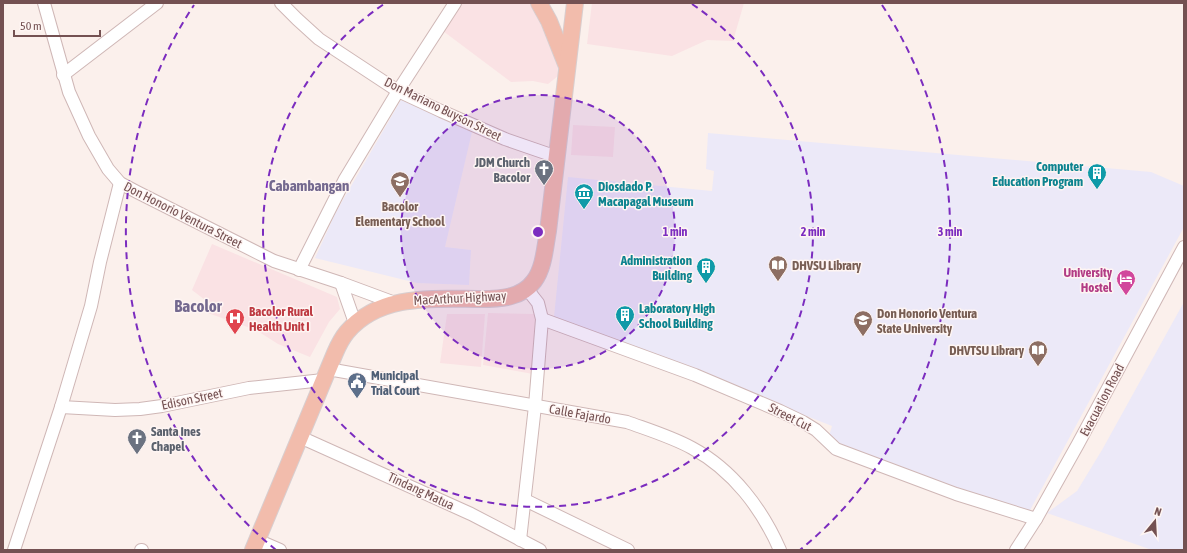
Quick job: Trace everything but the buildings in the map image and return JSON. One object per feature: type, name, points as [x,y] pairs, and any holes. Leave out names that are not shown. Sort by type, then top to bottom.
[{"type":"main road","points":[[539,3],[567,65]]},
{"type":"main road","name":"MacArthur Highway","points":[[255,545],[325,375],[346,332],[355,323],[377,308],[395,303],[408,300],[429,299],[501,299],[514,295],[527,288],[535,281],[543,258],[548,231],[575,3]]},
{"type":"street","name":"Don Honorio Ventura Street","points":[[44,3],[63,75],[73,102],[89,136],[108,169],[120,183],[274,261],[341,282],[395,303]]},
{"type":"street","points":[[63,75],[157,3]]},
{"type":"street","name":"Don Mariano Buyson Street","points":[[281,3],[319,39],[398,91],[492,134],[557,158]]},
{"type":"street","points":[[300,270],[345,179],[398,91],[455,3]]},
{"type":"street","points":[[14,550],[61,407],[91,306],[100,262],[120,183]]},
{"type":"street","name":"Evacuation Road","points":[[1016,550],[1036,519],[1078,444],[1184,247]]},
{"type":"street","points":[[341,282],[355,323]]},
{"type":"street","points":[[520,540],[535,406],[542,319],[538,303],[527,288]]},
{"type":"street","name":"Street Cut","points":[[542,319],[695,375],[780,411],[816,430],[836,449],[956,494],[1036,519]]},
{"type":"street","name":"Edison Street","points":[[61,407],[115,410],[140,409],[325,375]]},
{"type":"street","name":"Calle Fajardo","points":[[325,375],[535,406],[627,422],[692,448],[716,463],[757,506],[780,550]]},
{"type":"street","name":"Tindang Matua","points":[[300,437],[471,514],[540,550]]},
{"type":"street","points":[[525,500],[628,550]]},
{"type":"street","points":[[255,545],[280,550]]},
{"type":"shaded area","points":[[457,3],[533,3],[563,72],[548,84],[533,81],[511,82],[439,28]]},
{"type":"shaded area","points":[[592,3],[744,3],[733,41],[707,40],[672,56],[587,44]]},
{"type":"shaded area","name":"Bacolor Elementary School","points":[[401,100],[472,132],[445,247],[471,250],[469,285],[417,283],[315,258],[336,212]]},
{"type":"shaded area","points":[[573,125],[615,127],[613,157],[571,155]]},
{"type":"shaded area","name":"Don Honorio Ventura State University","points":[[708,133],[1151,172],[1184,186],[1184,227],[1029,512],[909,473],[847,449],[829,436],[832,426],[644,352],[560,322],[554,317],[568,177],[712,191],[714,171],[706,169]]},
{"type":"shaded area","points":[[212,244],[337,297],[340,309],[329,322],[310,357],[278,344],[256,330],[205,312],[209,303],[192,290]]},
{"type":"shaded area","points":[[1184,302],[1184,550],[1152,550],[1047,513],[1077,491],[1102,450]]},
{"type":"shaded area","points":[[488,313],[535,314],[533,374],[483,365]]},
{"type":"shaded area","points":[[447,314],[485,314],[481,367],[440,363]]},
{"type":"place","name":"JDM Church Bacolor","points":[[544,186]]},
{"type":"place","name":"Computer Education Program","points":[[1097,190]]},
{"type":"place","name":"Bacolor Elementary School","points":[[400,198]]},
{"type":"place","name":"Diosdado P. Macapagal Museum","points":[[584,210]]},
{"type":"place","name":"DHVSU Library","points":[[778,282]]},
{"type":"place","name":"Administration Building","points":[[706,284]]},
{"type":"place","name":"University Hostel","points":[[1126,296]]},
{"type":"place","name":"Laboratory High School Building","points":[[625,332]]},
{"type":"place","name":"Bacolor Rural Health Unit I","points":[[235,335]]},
{"type":"place","name":"Don Honorio Ventura State University","points":[[863,337]]},
{"type":"place","name":"DHVTSU Library","points":[[1038,367]]},
{"type":"place","name":"Municipal Trial Court","points":[[357,399]]},
{"type":"place","name":"Santa Ines Chapel","points":[[137,455]]},
{"type":"district","name":"Cabambangan","points":[[309,185]]},
{"type":"district","name":"Bacolor","points":[[198,306]]}]
